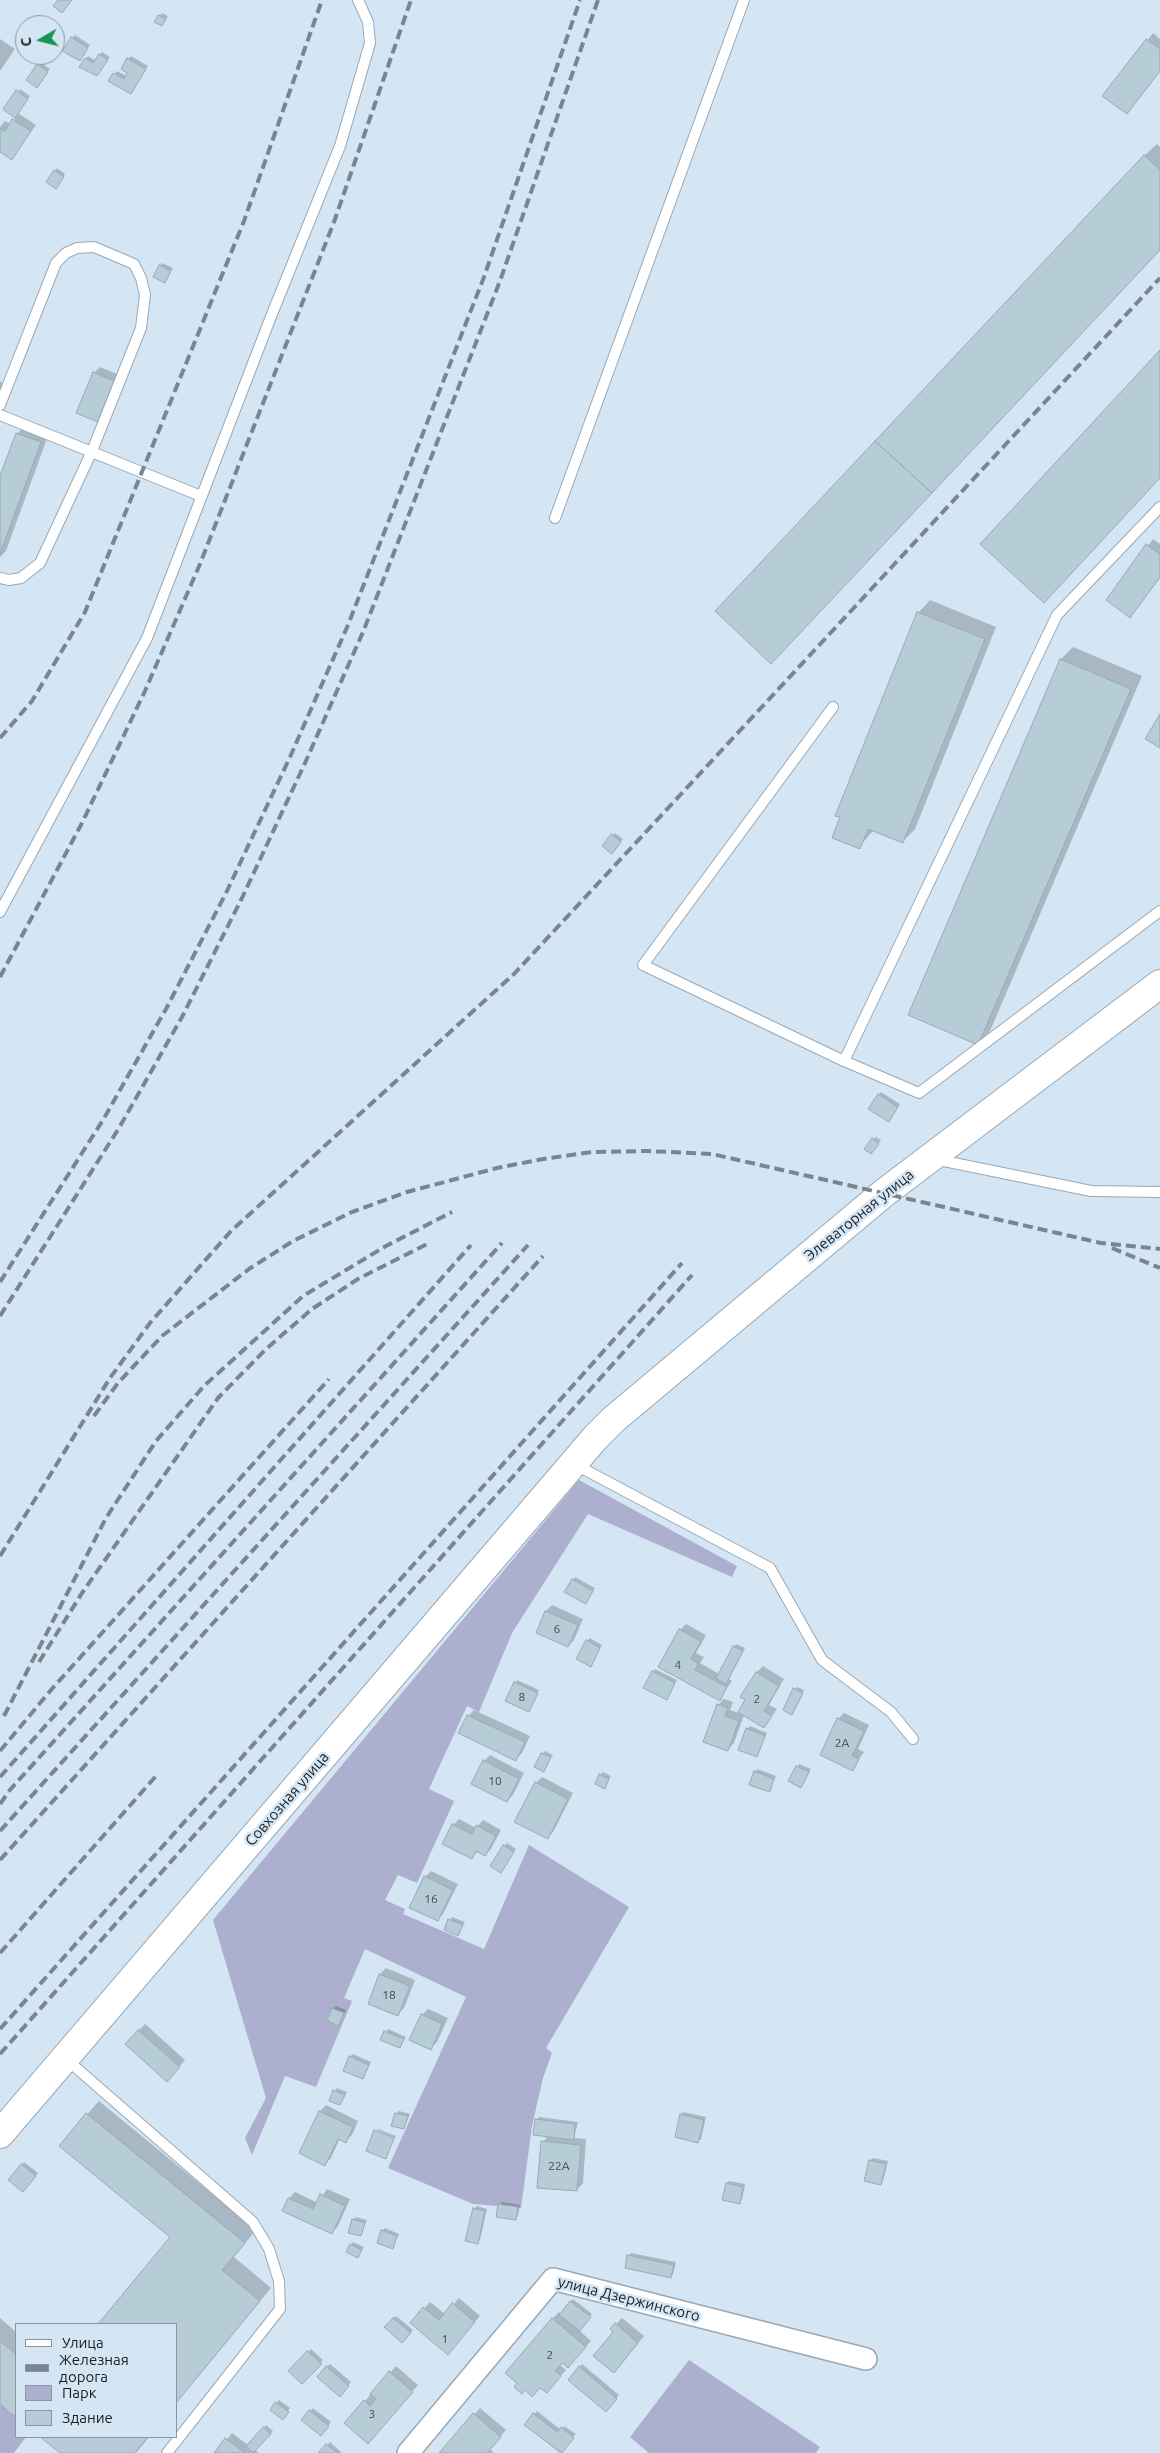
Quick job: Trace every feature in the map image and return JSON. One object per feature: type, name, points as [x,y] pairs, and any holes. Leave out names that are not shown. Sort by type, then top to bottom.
[{"type":"street","name":"Элеваторная улица","points":[[574,1464],[614,1419],[928,1158],[1160,984]]},
{"type":"street","name":"Совхозная улица","points":[[0,2134],[574,1464]]},
{"type":"street","name":"улица Дзержинского","points":[[408,2453],[553,2279],[866,2359]]},
{"type":"lane","points":[[0,912],[147,638],[201,496],[340,146],[370,42],[368,22],[358,0]]},
{"type":"lane","points":[[555,518],[744,0]]},
{"type":"lane","points":[[0,405],[56,263],[66,253],[77,248],[94,247],[134,264],[141,278],[145,295],[145,310],[141,328],[92,451],[40,563],[21,578],[9,580],[0,578]]},
{"type":"lane","points":[[0,415],[201,496]]},
{"type":"lane","points":[[844,1061],[1057,615],[1160,507]]},
{"type":"lane","points":[[833,707],[643,966],[844,1061],[919,1093],[1160,911]]},
{"type":"lane","points":[[928,1158],[1091,1191],[1160,1192]]},
{"type":"lane","points":[[574,1464],[770,1568],[822,1660],[891,1712],[913,1739]]},
{"type":"lane","points":[[65,2059],[254,2222],[269,2249],[279,2281],[280,2309],[167,2453]]},
{"type":"green space","points":[[579,1480],[737,1566],[732,1577],[588,1514],[512,1633],[479,1712],[467,1706],[429,1789],[454,1801],[417,1883],[398,1875],[385,1900],[405,1909],[403,1914],[484,1949],[529,1845],[629,1907],[546,2048],[552,2053],[543,2078],[532,2126],[521,2208],[473,2204],[388,2168],[466,1997],[365,1949],[344,1998],[352,2001],[316,2087],[285,2076],[252,2155],[245,2138],[266,2098],[213,1920]]},
{"type":"green space","points":[[689,2360],[820,2447],[816,2453],[649,2453],[630,2437]]},
{"type":"green space","points":[[0,2404],[15,2416],[15,2438],[25,2438],[14,2453],[0,2453]]},
{"type":"building","points":[[58,0],[72,0],[62,13],[53,6]]},
{"type":"building","points":[[158,15],[166,19],[162,26],[154,22]]},
{"type":"building","points":[[71,37],[88,48],[80,61],[65,53],[65,46]]},
{"type":"building","points":[[1146,39],[1160,49],[1160,71],[1127,114],[1102,96]]},
{"type":"building","points":[[99,54],[108,60],[97,76],[79,67],[85,58],[93,63]]},
{"type":"building","points":[[127,58],[146,69],[131,94],[108,81],[113,73],[124,79],[127,73],[121,69]]},
{"type":"building","points":[[36,65],[48,72],[37,88],[26,80]]},
{"type":"building","points":[[16,90],[28,99],[15,118],[3,109]]},
{"type":"building","points":[[12,119],[31,131],[12,160],[0,152],[0,128],[5,131]]},
{"type":"building","points":[[1144,155],[1160,170],[1160,250],[932,493],[875,441]]},
{"type":"building","points":[[54,170],[64,177],[56,189],[46,182]]},
{"type":"building","points":[[159,265],[171,271],[165,283],[153,277]]},
{"type":"building","points":[[1160,350],[1160,478],[1044,603],[980,544]]},
{"type":"building","points":[[93,372],[114,381],[98,422],[76,413]]},
{"type":"building","points":[[16,433],[41,442],[0,554],[0,476]]},
{"type":"building","points":[[875,441],[932,493],[771,664],[715,611]]},
{"type":"building","points":[[1146,544],[1160,554],[1160,577],[1130,618],[1106,600]]},
{"type":"building","points":[[917,612],[985,639],[903,843],[868,829],[860,849],[832,838],[840,817],[835,816]]},
{"type":"building","points":[[1060,659],[1131,689],[978,1045],[908,1015]]},
{"type":"building","points":[[1160,714],[1160,748],[1145,739]]},
{"type":"building","points":[[611,834],[621,842],[612,854],[602,846]]},
{"type":"building","points":[[878,1094],[898,1107],[889,1122],[868,1109]]},
{"type":"building","points":[[872,1138],[879,1144],[871,1154],[864,1149]]},
{"type":"building","points":[[572,1579],[593,1591],[586,1604],[564,1592]]},
{"type":"building","points":[[545,1611],[578,1625],[568,1647],[536,1633]]},
{"type":"building","points":[[679,1629],[701,1641],[691,1659],[698,1663],[695,1670],[727,1687],[720,1701],[658,1667]]},
{"type":"building","points":[[586,1640],[600,1648],[591,1667],[576,1659]]},
{"type":"building","points":[[733,1646],[743,1651],[726,1684],[716,1678]]},
{"type":"building","points":[[652,1671],[675,1683],[667,1700],[643,1688]]},
{"type":"building","points":[[756,1672],[779,1686],[764,1711],[772,1716],[764,1728],[738,1712],[745,1700],[740,1697]]},
{"type":"building","points":[[514,1682],[538,1693],[529,1712],[505,1701]]},
{"type":"building","points":[[793,1688],[803,1693],[792,1715],[783,1710]]},
{"type":"building","points":[[717,1704],[728,1708],[725,1716],[739,1721],[728,1751],[703,1742]]},
{"type":"building","points":[[467,1715],[525,1742],[516,1761],[458,1733]]},
{"type":"building","points":[[837,1718],[864,1731],[852,1756],[859,1759],[853,1771],[820,1755]]},
{"type":"building","points":[[746,1728],[765,1736],[757,1757],[738,1750]]},
{"type":"building","points":[[541,1753],[551,1757],[544,1772],[534,1767]]},
{"type":"building","points":[[483,1760],[519,1779],[507,1802],[471,1784]]},
{"type":"building","points":[[796,1766],[809,1772],[801,1788],[788,1781]]},
{"type":"building","points":[[754,1771],[774,1779],[770,1792],[749,1785]]},
{"type":"building","points":[[599,1774],[609,1779],[605,1789],[595,1784]]},
{"type":"building","points":[[535,1782],[568,1799],[548,1839],[514,1822]]},
{"type":"building","points":[[452,1824],[472,1834],[476,1825],[496,1836],[485,1856],[476,1851],[472,1859],[442,1844]]},
{"type":"building","points":[[503,1845],[514,1852],[501,1873],[490,1866]]},
{"type":"building","points":[[424,1876],[453,1890],[438,1921],[409,1908]]},
{"type":"building","points":[[448,1919],[463,1925],[458,1936],[444,1930]]},
{"type":"building","points":[[379,1974],[410,1986],[398,2016],[368,2004]]},
{"type":"building","points":[[332,2008],[344,2013],[338,2026],[327,2020]]},
{"type":"building","points":[[421,2014],[442,2024],[431,2050],[409,2040]]},
{"type":"building","points":[[138,2030],[180,2067],[167,2082],[125,2044]]},
{"type":"building","points":[[384,2031],[404,2039],[400,2048],[380,2040]]},
{"type":"building","points":[[349,2056],[369,2065],[363,2079],[343,2071]]},
{"type":"building","points":[[333,2090],[345,2095],[340,2105],[329,2101]]},
{"type":"building","points":[[319,2111],[353,2127],[346,2143],[338,2139],[325,2166],[299,2153]]},
{"type":"building","points":[[86,2113],[245,2243],[222,2270],[260,2301],[178,2401],[178,2323],[99,2323],[170,2237],[59,2146]]},
{"type":"building","points":[[395,2113],[408,2116],[404,2129],[391,2126]]},
{"type":"building","points":[[680,2114],[704,2120],[698,2143],[675,2137]]},
{"type":"building","points":[[535,2119],[575,2124],[574,2140],[533,2135]]},
{"type":"building","points":[[374,2130],[394,2138],[386,2159],[366,2151]]},
{"type":"building","points":[[541,2141],[581,2145],[577,2191],[537,2188]]},
{"type":"building","points":[[869,2160],[886,2164],[881,2185],[864,2181]]},
{"type":"building","points":[[21,2164],[36,2176],[23,2192],[8,2180]]},
{"type":"building","points":[[726,2183],[743,2187],[740,2204],[722,2200]]},
{"type":"building","points":[[320,2194],[345,2206],[332,2234],[282,2211],[288,2198],[313,2209]]},
{"type":"building","points":[[498,2204],[518,2207],[516,2220],[496,2217]]},
{"type":"building","points":[[473,2208],[485,2211],[478,2244],[465,2241]]},
{"type":"building","points":[[352,2219],[365,2223],[361,2236],[348,2233]]},
{"type":"building","points":[[381,2230],[397,2236],[393,2249],[377,2243]]},
{"type":"building","points":[[350,2244],[362,2250],[358,2258],[346,2252]]},
{"type":"building","points":[[627,2255],[674,2265],[671,2278],[625,2268]]},
{"type":"building","points":[[570,2301],[591,2317],[580,2331],[559,2315]]},
{"type":"building","points":[[452,2303],[475,2322],[448,2355],[410,2323],[423,2307],[439,2320]]},
{"type":"building","points":[[393,2318],[411,2333],[402,2343],[384,2327]]},
{"type":"building","points":[[552,2318],[586,2347],[568,2368],[562,2363],[555,2371],[561,2376],[547,2393],[540,2388],[532,2397],[525,2390],[522,2394],[514,2387],[517,2383],[505,2373]]},
{"type":"building","points":[[615,2323],[638,2343],[614,2373],[593,2356],[613,2332],[610,2329]]},
{"type":"building","points":[[0,2341],[15,2353],[14,2416],[0,2404]]},
{"type":"building","points":[[307,2351],[322,2364],[302,2384],[288,2371]]},
{"type":"building","points":[[326,2366],[349,2386],[340,2397],[317,2377]]},
{"type":"building","points":[[579,2366],[617,2399],[606,2412],[568,2380]]},
{"type":"building","points":[[389,2371],[413,2392],[368,2444],[344,2423],[364,2400],[370,2406],[376,2399],[370,2394]]},
{"type":"building","points":[[275,2402],[289,2412],[283,2420],[270,2410]]},
{"type":"building","points":[[309,2410],[329,2426],[321,2436],[301,2420]]},
{"type":"building","points":[[473,2413],[501,2437],[487,2453],[439,2453]]},
{"type":"building","points":[[533,2413],[557,2432],[561,2427],[574,2438],[562,2453],[524,2425]]},
{"type":"building","points":[[263,2427],[271,2434],[253,2453],[246,2446]]},
{"type":"building","points":[[41,2438],[147,2438],[135,2453],[60,2453]]},
{"type":"building","points":[[225,2438],[245,2453],[214,2453]]},
{"type":"building","points":[[326,2444],[337,2453],[318,2453]]},
{"type":"railway","points":[[0,738],[32,701],[85,612],[244,221],[322,0]]},
{"type":"railway","points":[[0,977],[82,823],[145,691],[200,564],[334,222],[411,0]]},
{"type":"railway","points":[[0,1282],[103,1120],[166,1009],[226,893],[290,757],[348,625],[484,277],[580,0]]},
{"type":"railway","points":[[0,1316],[119,1128],[182,1017],[242,898],[305,763],[363,632],[500,281],[598,0]]},
{"type":"railway","points":[[0,1556],[110,1378],[150,1323],[231,1231],[514,974],[1160,278]]},
{"type":"railway","points":[[94,1416],[118,1383],[162,1336],[249,1269],[293,1241],[352,1212],[407,1192],[497,1168],[543,1159],[592,1152],[648,1151],[712,1154],[1101,1243],[1160,1249]]},
{"type":"railway","points":[[4,1716],[106,1518],[156,1441],[204,1386],[303,1296],[386,1246],[452,1212]]},
{"type":"railway","points":[[39,1662],[82,1593],[218,1398],[266,1349],[312,1309],[358,1279],[429,1243]]},
{"type":"railway","points":[[0,1804],[9,1791],[502,1243]]},
{"type":"railway","points":[[0,1777],[471,1245]]},
{"type":"railway","points":[[0,1831],[528,1245]]},
{"type":"railway","points":[[1112,1248],[1160,1268]]},
{"type":"railway","points":[[0,1860],[543,1256]]},
{"type":"railway","points":[[0,2029],[682,1263]]},
{"type":"railway","points":[[0,2054],[692,1275]]},
{"type":"railway","points":[[0,1751],[51,1690],[329,1379]]},
{"type":"railway","points":[[0,1953],[156,1776]]}]
